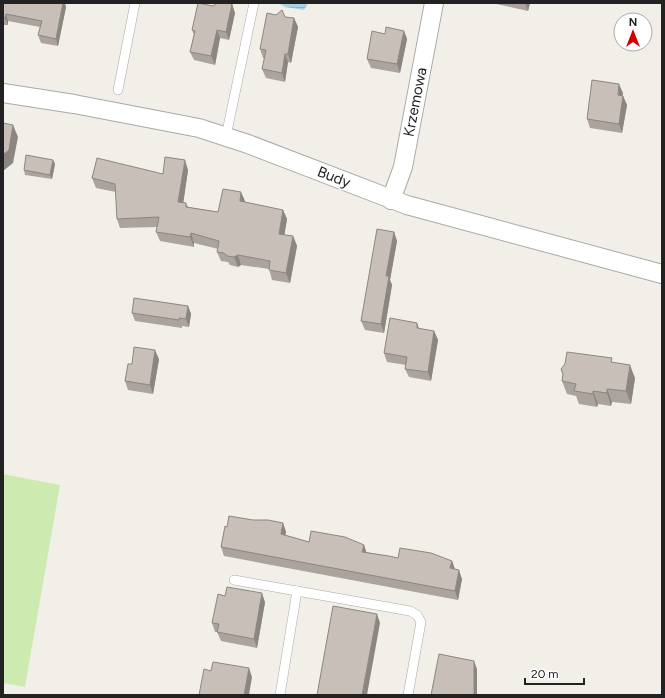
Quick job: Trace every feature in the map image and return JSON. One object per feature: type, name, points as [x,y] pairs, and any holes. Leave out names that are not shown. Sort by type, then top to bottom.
[{"type":"street","name":"Krzemowa","points":[[391,200],[403,167],[434,3]]},
{"type":"street","name":"Budy","points":[[3,93],[74,104],[199,128],[248,144],[391,200],[662,274]]},
{"type":"lane","points":[[118,90],[135,3]]},
{"type":"lane","points":[[226,136],[254,3]]},
{"type":"lane","points":[[234,580],[410,611],[417,615],[421,622],[408,695]]},
{"type":"lane","points":[[280,695],[297,591]]},
{"type":"green space","points":[[3,474],[60,485],[25,687],[3,683]]},
{"type":"water","points":[[278,3],[308,3],[304,10],[285,7]]},
{"type":"building","points":[[3,3],[63,3],[56,39],[38,35],[42,21],[6,14],[5,18],[3,18]]},
{"type":"building","points":[[198,3],[213,6],[217,3],[232,4],[226,32],[217,30],[211,56],[190,52],[195,31],[192,30]]},
{"type":"building","points":[[282,10],[285,17],[294,18],[288,54],[285,54],[282,73],[262,69],[266,50],[260,49],[267,13],[276,15]]},
{"type":"building","points":[[386,27],[404,31],[397,64],[367,59],[372,31],[385,34]]},
{"type":"building","points":[[592,80],[619,84],[618,95],[623,96],[619,124],[587,119]]},
{"type":"building","points":[[3,123],[13,125],[9,150],[3,155]]},
{"type":"building","points":[[26,155],[53,160],[50,175],[24,170]]},
{"type":"building","points":[[165,157],[185,160],[178,202],[186,203],[186,207],[218,212],[223,189],[241,192],[240,201],[283,210],[279,234],[293,236],[286,273],[269,270],[270,261],[238,255],[234,257],[227,256],[224,253],[217,252],[219,241],[191,233],[190,237],[156,232],[159,217],[117,219],[115,184],[92,178],[97,158],[163,174]]},
{"type":"building","points":[[377,229],[394,232],[386,276],[389,276],[381,324],[361,321]]},
{"type":"building","points":[[134,298],[188,306],[186,319],[179,318],[179,320],[132,313]]},
{"type":"building","points":[[390,318],[417,323],[417,328],[434,331],[428,372],[405,369],[407,357],[384,353]]},
{"type":"building","points":[[134,347],[155,350],[150,385],[125,381],[128,364],[132,364]]},
{"type":"building","points":[[567,352],[612,358],[611,362],[630,365],[626,391],[607,389],[607,393],[593,391],[593,394],[574,391],[576,384],[562,381],[563,374],[561,369],[565,364]]},
{"type":"building","points":[[229,516],[283,523],[281,534],[309,542],[311,531],[345,537],[364,545],[362,552],[398,558],[400,548],[431,553],[452,561],[450,568],[459,570],[455,591],[221,547],[225,526],[227,527]]},
{"type":"building","points":[[227,587],[262,593],[254,639],[217,632],[219,624],[212,623],[218,594],[225,596]]},
{"type":"building","points":[[333,606],[377,614],[362,695],[317,695]]},
{"type":"building","points":[[439,654],[474,661],[474,695],[431,695]]},
{"type":"building","points":[[213,662],[249,668],[244,695],[199,695],[204,669],[211,671]]}]
